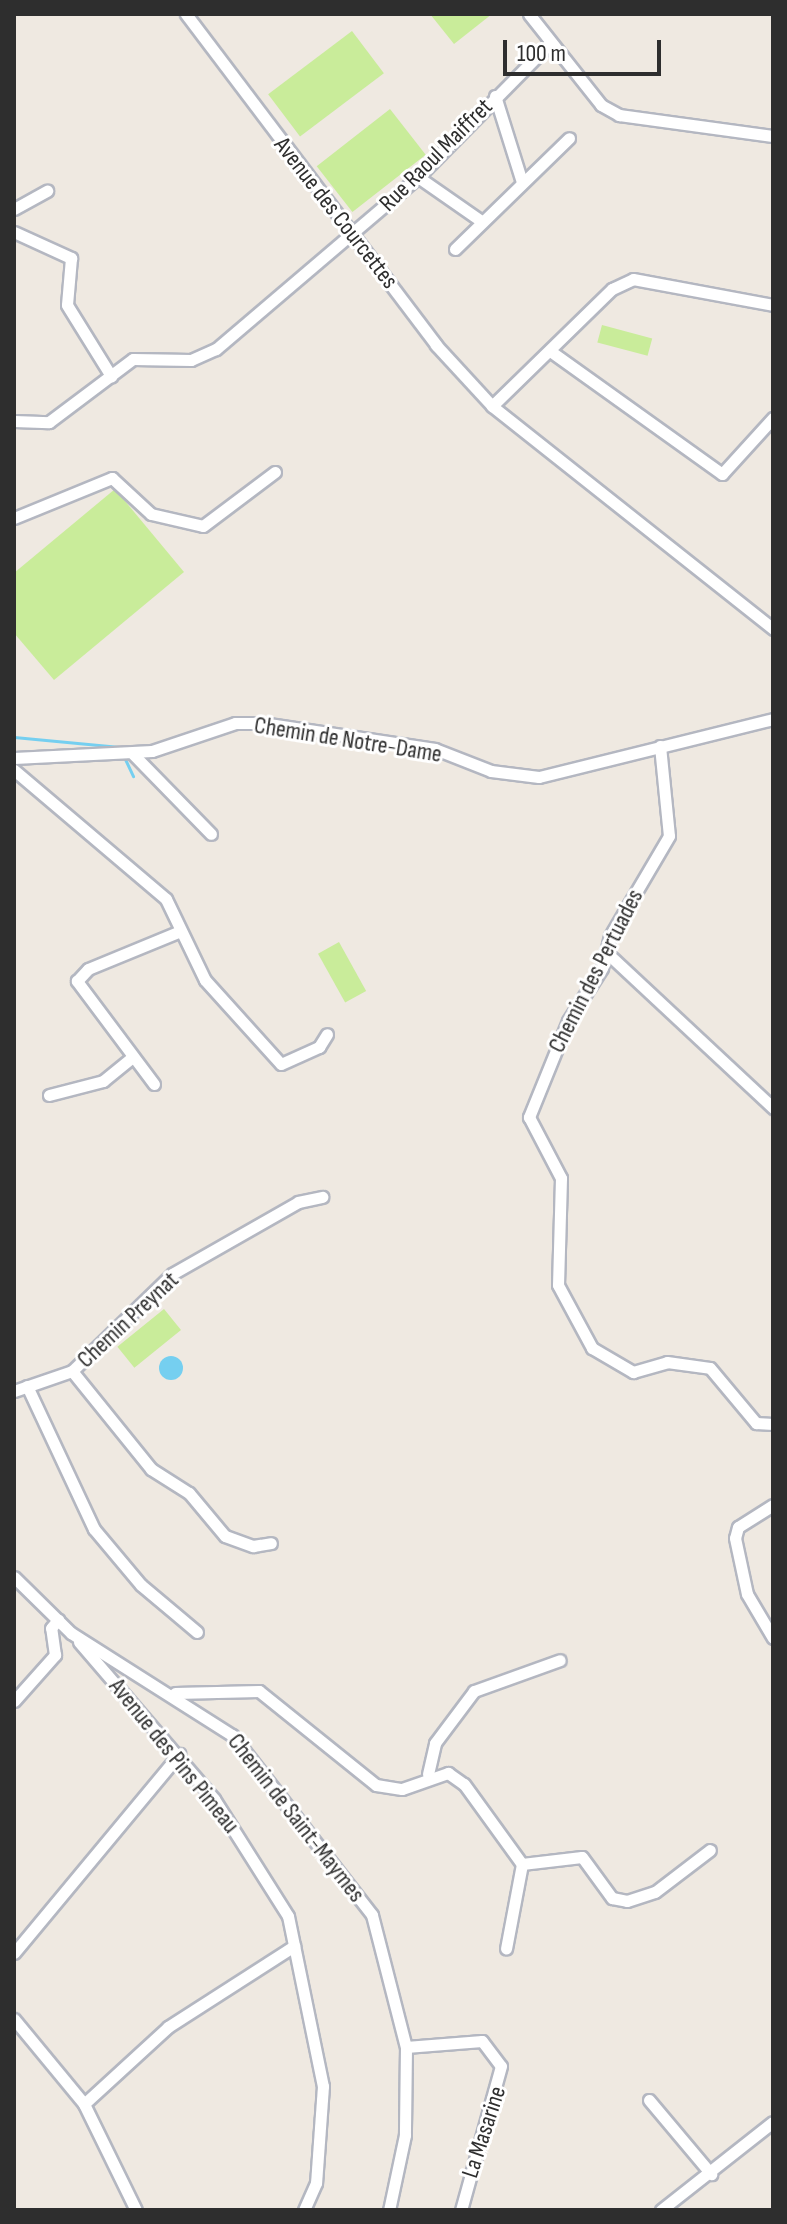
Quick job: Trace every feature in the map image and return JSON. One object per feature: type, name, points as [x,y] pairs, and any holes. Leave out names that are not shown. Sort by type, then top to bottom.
[{"type":"street","name":"Avenue des Courcettes","points":[[186,14],[355,233],[436,345],[492,406],[773,629]]},
{"type":"street","points":[[529,14],[601,105],[619,115],[773,136]]},
{"type":"street","name":"Rue Raoul Maiffret","points":[[14,421],[49,422],[111,376],[151,354],[208,354],[418,177],[550,43]]},
{"type":"street","points":[[495,96],[522,182]]},
{"type":"street","points":[[455,249],[569,138]]},
{"type":"street","points":[[418,177],[481,221]]},
{"type":"street","points":[[14,209],[47,191]]},
{"type":"street","points":[[14,232],[71,258],[67,305],[111,376]]},
{"type":"street","points":[[492,406],[553,353],[594,306],[633,279],[773,305]]},
{"type":"street","points":[[553,353],[722,474],[740,463],[773,418]]},
{"type":"street","points":[[14,518],[112,478],[151,514],[203,526],[275,472]]},
{"type":"street","name":"Chemin de Notre-Dame","points":[[14,758],[132,753],[235,723],[262,723],[435,749],[491,771],[539,777],[773,719]]},
{"type":"street","name":"Chemin des Pertuades","points":[[660,746],[669,836],[606,952],[529,1106],[561,1178],[558,1285],[579,1330],[620,1370],[667,1362],[710,1368],[756,1423],[773,1424]]},
{"type":"street","points":[[132,753],[211,834]]},
{"type":"street","points":[[14,770],[166,899],[178,932],[216,995],[281,1064],[319,1047],[327,1034]]},
{"type":"street","points":[[154,1084],[77,981],[88,969],[178,932]]},
{"type":"street","points":[[606,952],[773,1108]]},
{"type":"street","points":[[49,1095],[103,1081],[133,1057]]},
{"type":"street","name":"Chemin Preynat","points":[[14,1391],[72,1371],[172,1274],[298,1202],[322,1197]]},
{"type":"street","points":[[72,1371],[151,1469],[189,1493],[225,1536],[253,1546],[271,1543]]},
{"type":"street","points":[[27,1386],[94,1529],[141,1585],[197,1632]]},
{"type":"street","points":[[773,1505],[738,1527],[735,1538],[747,1594],[773,1638]]},
{"type":"street","name":"Chemin de Saint-Maymes","points":[[14,1577],[71,1633],[175,1693],[232,1735],[293,1821],[355,1889],[386,1951],[406,2047],[405,2135],[389,2210]]},
{"type":"street","points":[[14,1701],[55,1655],[51,1628],[58,1620]]},
{"type":"street","name":"Avenue des Pins Pimeau","points":[[71,1633],[179,1754],[250,1852],[288,1916],[323,2086],[316,2183],[304,2210]]},
{"type":"street","points":[[428,1774],[435,1743],[474,1691],[560,1660]]},
{"type":"street","points":[[175,1693],[259,1691],[376,1785],[402,1789],[428,1774],[448,1773],[464,1784],[522,1864],[506,1949]]},
{"type":"street","points":[[14,1953],[179,1754]]},
{"type":"street","points":[[522,1864],[582,1857],[612,1898],[627,1901],[655,1892],[710,1850]]},
{"type":"street","points":[[84,2104],[168,2027],[294,1946]]},
{"type":"street","points":[[14,2019],[84,2104],[136,2210]]},
{"type":"street","name":"La Masarine","points":[[406,2047],[482,2041],[501,2066],[461,2210]]},
{"type":"street","points":[[649,2100],[711,2174]]},
{"type":"street","points":[[661,2210],[711,2174],[773,2122]]},
{"type":"green space","points":[[430,14],[492,14],[454,44]]},
{"type":"green space","points":[[352,31],[384,73],[300,137],[268,94]]},
{"type":"green space","points":[[390,109],[426,155],[352,212],[317,166]]},
{"type":"green space","points":[[602,325],[652,338],[648,356],[597,342]]},
{"type":"green space","points":[[115,489],[184,572],[54,680],[14,633],[14,573]]},
{"type":"green space","points":[[339,942],[366,991],[345,1003],[318,954]]},
{"type":"green space","points":[[164,1309],[181,1330],[134,1368],[117,1347]]},
{"type":"water","points":[[171,1356],[179,1360],[183,1368],[179,1376],[171,1380],[163,1376],[159,1368],[163,1360]]},
{"type":"waterway","points":[[14,737],[120,747]]},
{"type":"waterway","points":[[125,759],[133,776]]}]
